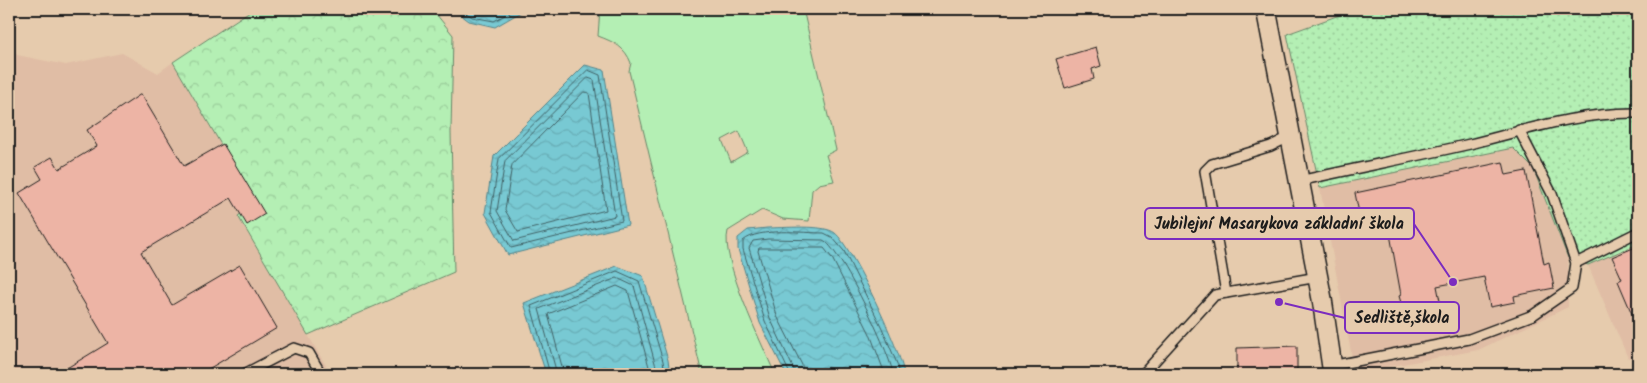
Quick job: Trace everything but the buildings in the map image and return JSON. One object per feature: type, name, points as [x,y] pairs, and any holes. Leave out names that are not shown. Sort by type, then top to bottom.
[{"type":"street","points":[[1266,9],[1318,278],[1332,370]]},
{"type":"lane","points":[[1299,181],[1472,143],[1553,122],[1607,114],[1638,113]]},
{"type":"lane","points":[[1332,370],[1469,339],[1533,315],[1572,288],[1576,263],[1552,194],[1519,130]]},
{"type":"lane","points":[[1226,293],[1205,171],[1212,164],[1271,146],[1291,136]]},
{"type":"lane","points":[[1576,263],[1638,232]]},
{"type":"lane","points":[[1143,374],[1215,295],[1318,278]]},
{"type":"lane","points":[[244,374],[294,348],[309,353],[321,374]]},
{"type":"shaded area","points":[[9,41],[17,55],[66,65],[122,53],[158,73],[173,62],[255,203],[238,217],[331,374],[9,374]]},
{"type":"shaded area","points":[[1513,148],[1533,168],[1568,258],[1568,307],[1478,350],[1355,373],[1320,188]]},
{"type":"shaded area","points":[[1638,244],[1638,354],[1628,358],[1588,265]]},
{"type":"green space","points":[[253,9],[432,9],[453,35],[451,132],[454,272],[308,335],[238,216],[255,203],[173,62]]},
{"type":"green space","points":[[600,9],[803,9],[836,150],[826,155],[834,181],[819,184],[812,190],[809,221],[783,219],[762,210],[728,231],[727,244],[736,281],[775,374],[702,374],[629,71],[631,63],[629,57],[622,49],[609,40],[598,36]],"holes":[[[739,131],[748,152],[731,162],[722,140]]]},
{"type":"green space","points":[[1356,9],[1638,9],[1638,244],[1588,265],[1568,258],[1533,168],[1513,148],[1320,188],[1287,34]]},
{"type":"water","points":[[453,9],[526,9],[495,27],[469,21]]},
{"type":"water","points":[[585,65],[604,70],[628,225],[508,255],[485,213],[494,156]]},
{"type":"water","points":[[813,227],[830,230],[835,233],[852,257],[875,300],[895,345],[904,374],[786,374],[760,323],[738,249],[738,238],[748,230]]},
{"type":"water","points":[[617,266],[643,276],[668,360],[670,374],[546,374],[524,303]]},
{"type":"place","name":"Jubilejní Masarykova základní škola","points":[[1453,282]]},
{"type":"place","name":"Sedliště,škola","points":[[1279,302]]}]
